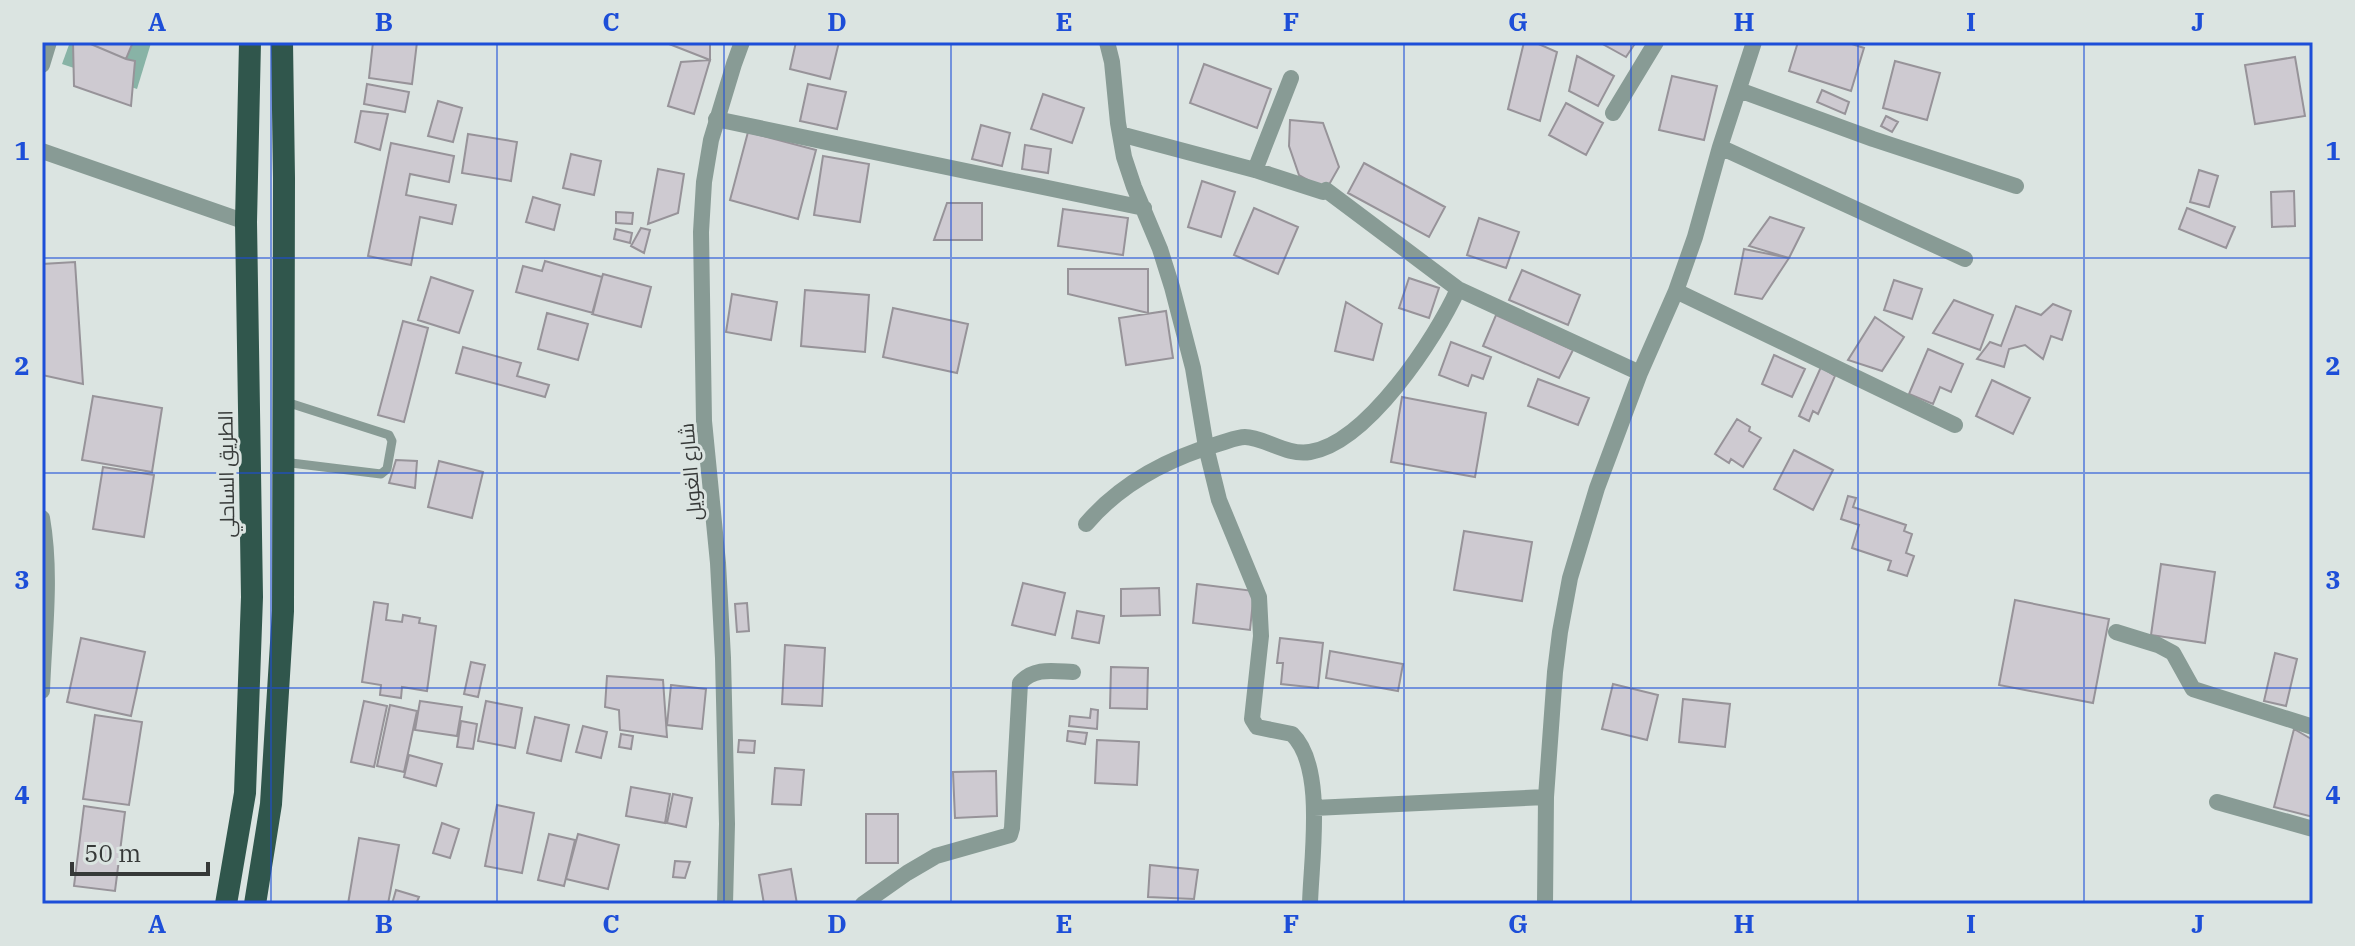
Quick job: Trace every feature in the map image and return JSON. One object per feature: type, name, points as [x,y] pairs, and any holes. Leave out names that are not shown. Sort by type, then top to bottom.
[{"type":"highway","name":"الطريق الساحلي","points":[[226,904],[245,793],[252,597],[246,222],[250,42]]},
{"type":"highway","points":[[255,904],[271,804],[283,611],[282,42]]},
{"type":"street","points":[[42,65],[49,42]]},
{"type":"street","name":"شارع الغويل","points":[[725,904],[727,824],[723,658],[718,563],[704,421],[701,276],[704,182],[716,119],[742,42]]},
{"type":"street","points":[[1107,42],[1124,157],[1172,287],[1219,500],[1259,597],[1261,636],[1252,714],[1254,724],[1262,729],[1292,734],[1300,743],[1314,792],[1310,904]]},
{"type":"street","points":[[1613,113],[1656,42]]},
{"type":"street","points":[[1545,904],[1546,797],[1560,632],[1570,578],[1597,488],[1695,237],[1754,42]]},
{"type":"street","points":[[1255,170],[1291,78]]},
{"type":"street","points":[[1739,90],[1873,139],[2016,186]]},
{"type":"street","points":[[716,119],[1144,208]]},
{"type":"street","points":[[1120,134],[1255,170],[1323,192],[1326,190],[1458,289],[1640,373]]},
{"type":"street","points":[[1720,147],[1965,259]]},
{"type":"street","points":[[42,151],[246,222]]},
{"type":"street","points":[[1086,524],[1118,491],[1162,466],[1206,447],[1245,437],[1302,453],[1313,452],[1339,439],[1376,410],[1396,389],[1458,289]]},
{"type":"street","points":[[1676,291],[1955,425]]},
{"type":"street","points":[[42,518],[46,584],[42,691]]},
{"type":"street","points":[[2116,632],[2173,653],[2193,689],[2313,727]]},
{"type":"street","points":[[873,901],[936,856],[1010,835],[1020,683],[1028,674],[1041,671],[1073,672]]},
{"type":"street","points":[[1314,808],[1546,797]]},
{"type":"street","points":[[2217,802],[2313,829]]},
{"type":"lane","points":[[283,401],[389,435],[392,441],[387,469],[381,474],[283,462]]},
{"type":"shaded area","points":[[70,42],[151,43],[137,89],[62,64]]},
{"type":"building","points":[[73,42],[86,42],[135,61],[131,106],[74,86]]},
{"type":"building","points":[[86,42],[133,42],[126,59]]},
{"type":"building","points":[[373,42],[417,42],[412,84],[369,78]]},
{"type":"building","points":[[664,42],[710,42],[710,60]]},
{"type":"building","points":[[796,42],[839,42],[830,79],[790,69]]},
{"type":"building","points":[[1524,42],[1534,42],[1557,52],[1540,121],[1508,109]]},
{"type":"building","points":[[1599,42],[1636,42],[1626,57]]},
{"type":"building","points":[[1798,42],[1846,42],[1864,48],[1851,91],[1789,71]]},
{"type":"building","points":[[1577,56],[1614,76],[1598,106],[1569,91]]},
{"type":"building","points":[[2295,57],[2305,116],[2255,124],[2245,65]]},
{"type":"building","points":[[710,60],[694,114],[668,106],[681,62]]},
{"type":"building","points":[[1895,61],[1940,73],[1927,120],[1883,108]]},
{"type":"building","points":[[1204,64],[1271,89],[1257,128],[1190,103]]},
{"type":"building","points":[[1672,76],[1717,86],[1704,140],[1659,130]]},
{"type":"building","points":[[367,84],[409,92],[405,112],[364,104]]},
{"type":"building","points":[[808,84],[846,92],[837,129],[800,121]]},
{"type":"building","points":[[1822,90],[1849,102],[1845,114],[1817,102]]},
{"type":"building","points":[[1043,94],[1084,108],[1072,143],[1031,129]]},
{"type":"building","points":[[438,101],[462,108],[453,142],[428,136]]},
{"type":"building","points":[[1566,103],[1603,123],[1586,155],[1549,135]]},
{"type":"building","points":[[361,111],[388,114],[380,150],[355,142]]},
{"type":"building","points":[[1886,116],[1898,122],[1892,132],[1881,126]]},
{"type":"building","points":[[1290,120],[1323,123],[1339,167],[1326,190],[1299,175],[1289,146]]},
{"type":"building","points":[[981,125],[1010,133],[1002,166],[972,159]]},
{"type":"building","points":[[748,132],[816,150],[798,219],[730,200]]},
{"type":"building","points":[[468,134],[517,142],[511,181],[462,173]]},
{"type":"building","points":[[391,143],[454,156],[449,182],[410,174],[406,195],[456,205],[452,224],[420,217],[411,265],[368,256]]},
{"type":"building","points":[[1025,145],[1051,149],[1048,173],[1022,169]]},
{"type":"building","points":[[571,154],[601,161],[594,195],[563,188]]},
{"type":"building","points":[[823,156],[869,164],[860,222],[814,215]]},
{"type":"building","points":[[1364,163],[1445,207],[1429,237],[1348,193]]},
{"type":"building","points":[[658,169],[684,174],[678,213],[648,224]]},
{"type":"building","points":[[2199,170],[2218,176],[2209,207],[2190,202]]},
{"type":"building","points":[[1202,181],[1235,192],[1221,237],[1188,227]]},
{"type":"building","points":[[2294,191],[2295,226],[2272,227],[2271,192]]},
{"type":"building","points":[[533,197],[560,205],[554,230],[526,222]]},
{"type":"building","points":[[947,203],[982,203],[982,240],[934,240]]},
{"type":"building","points":[[1254,208],[1298,227],[1278,274],[1234,255]]},
{"type":"building","points":[[2187,208],[2235,227],[2226,248],[2179,229]]},
{"type":"building","points":[[1063,209],[1128,218],[1123,255],[1058,246]]},
{"type":"building","points":[[616,212],[633,213],[632,224],[616,223]]},
{"type":"building","points":[[1770,217],[1804,228],[1789,258],[1749,246]]},
{"type":"building","points":[[1479,218],[1519,232],[1506,268],[1467,255]]},
{"type":"building","points":[[641,228],[650,230],[644,253],[631,246]]},
{"type":"building","points":[[616,229],[632,233],[630,243],[614,239]]},
{"type":"building","points":[[1744,249],[1789,258],[1762,299],[1735,294]]},
{"type":"building","points":[[545,261],[602,277],[593,313],[516,292],[523,266],[542,271]]},
{"type":"building","points":[[75,262],[83,384],[42,375],[42,264]]},
{"type":"building","points":[[1068,269],[1148,269],[1148,313],[1068,294]]},
{"type":"building","points":[[1522,270],[1580,295],[1568,325],[1509,300]]},
{"type":"building","points":[[603,274],[651,287],[641,327],[592,314]]},
{"type":"building","points":[[431,277],[473,291],[459,333],[418,320]]},
{"type":"building","points":[[1409,278],[1439,288],[1429,318],[1399,308]]},
{"type":"building","points":[[1894,280],[1922,289],[1912,319],[1884,310]]},
{"type":"building","points":[[805,290],[869,295],[865,352],[801,346]]},
{"type":"building","points":[[732,294],[777,302],[771,340],[726,332]]},
{"type":"building","points":[[1954,300],[1993,315],[1980,350],[1933,333]]},
{"type":"building","points":[[1346,302],[1382,324],[1373,360],[1335,351]]},
{"type":"building","points":[[2053,304],[2071,311],[2062,340],[2051,336],[2043,359],[2025,345],[2009,349],[2004,367],[1977,359],[1990,342],[2001,346],[2016,306],[2041,315]]},
{"type":"building","points":[[893,308],[968,324],[957,373],[883,357]]},
{"type":"building","points":[[1166,311],[1173,358],[1126,365],[1119,318]]},
{"type":"building","points":[[547,313],[588,324],[578,360],[538,349]]},
{"type":"building","points":[[1496,315],[1573,350],[1559,378],[1483,346]]},
{"type":"building","points":[[1875,317],[1904,337],[1882,371],[1848,360]]},
{"type":"building","points":[[403,321],[428,328],[404,422],[378,415]]},
{"type":"building","points":[[1451,342],[1491,357],[1483,379],[1472,375],[1468,386],[1439,375]]},
{"type":"building","points":[[463,347],[521,363],[517,376],[549,385],[545,397],[456,373]]},
{"type":"building","points":[[1928,349],[1963,364],[1951,392],[1940,387],[1933,404],[1909,394]]},
{"type":"building","points":[[1774,355],[1805,369],[1792,397],[1762,384]]},
{"type":"building","points":[[1821,367],[1835,376],[1818,414],[1813,411],[1809,421],[1799,416]]},
{"type":"building","points":[[1538,379],[1589,398],[1578,425],[1528,406]]},
{"type":"building","points":[[1992,380],[2030,398],[2013,434],[1976,416]]},
{"type":"building","points":[[93,396],[162,408],[152,472],[82,460]]},
{"type":"building","points":[[1402,397],[1486,413],[1475,477],[1391,462]]},
{"type":"building","points":[[1737,419],[1761,438],[1743,467],[1715,454]]},
{"type":"building","points":[[1794,450],[1833,470],[1813,510],[1774,489]]},
{"type":"building","points":[[396,460],[417,461],[415,488],[389,483]]},
{"type":"building","points":[[439,461],[483,472],[472,518],[428,507]]},
{"type":"building","points":[[103,467],[154,475],[144,537],[93,529]]},
{"type":"building","points":[[1848,496],[1856,498],[1853,507],[1906,525],[1904,531],[1912,534],[1906,553],[1914,556],[1907,576],[1888,570],[1891,561],[1852,548],[1859,525],[1841,519]]},
{"type":"building","points":[[1464,531],[1532,542],[1522,601],[1454,590]]},
{"type":"building","points":[[2161,564],[2215,572],[2205,643],[2151,635]]},
{"type":"building","points":[[1023,583],[1065,593],[1055,635],[1012,625]]},
{"type":"building","points":[[1197,584],[1254,591],[1250,630],[1193,623]]},
{"type":"building","points":[[1159,588],[1160,615],[1121,616],[1121,589]]},
{"type":"building","points":[[2015,600],[2109,619],[2093,703],[1999,685]]},
{"type":"building","points":[[374,602],[388,604],[386,620],[402,622],[403,615],[420,618],[419,623],[436,626],[427,691],[402,687],[401,698],[380,695],[381,685],[362,682]]},
{"type":"building","points":[[747,603],[749,631],[737,632],[735,604]]},
{"type":"building","points":[[1077,611],[1104,616],[1099,643],[1072,638]]},
{"type":"building","points":[[81,638],[145,652],[131,716],[67,702]]},
{"type":"building","points":[[1280,638],[1323,643],[1318,688],[1281,684],[1283,663],[1277,663]]},
{"type":"building","points":[[785,645],[825,648],[822,706],[782,704]]},
{"type":"building","points":[[1330,651],[1403,664],[1398,691],[1326,678]]},
{"type":"building","points":[[2275,653],[2297,659],[2286,706],[2264,701]]},
{"type":"building","points":[[471,662],[485,665],[478,697],[464,694]]},
{"type":"building","points":[[1111,667],[1148,668],[1147,709],[1110,708]]},
{"type":"building","points":[[607,676],[663,680],[667,737],[620,730],[619,710],[605,707]]},
{"type":"building","points":[[1613,684],[1658,695],[1647,740],[1602,729]]},
{"type":"building","points":[[671,685],[706,689],[702,729],[667,725]]},
{"type":"building","points":[[1683,699],[1730,704],[1725,747],[1679,742]]},
{"type":"building","points":[[364,701],[387,706],[374,767],[351,762]]},
{"type":"building","points":[[420,701],[462,707],[457,736],[415,730]]},
{"type":"building","points":[[486,701],[522,708],[515,748],[478,741]]},
{"type":"building","points":[[390,705],[417,711],[404,772],[377,766]]},
{"type":"building","points":[[1091,709],[1098,710],[1097,729],[1069,726],[1070,716],[1090,718]]},
{"type":"building","points":[[95,715],[142,722],[129,805],[83,799]]},
{"type":"building","points":[[535,717],[569,725],[561,761],[527,753]]},
{"type":"building","points":[[461,721],[477,724],[473,749],[457,747]]},
{"type":"building","points":[[583,726],[607,732],[601,758],[576,752]]},
{"type":"building","points":[[2294,729],[2313,740],[2313,817],[2274,807]]},
{"type":"building","points":[[1068,731],[1087,733],[1085,744],[1067,741]]},
{"type":"building","points":[[621,734],[633,736],[631,749],[619,747]]},
{"type":"building","points":[[739,740],[755,741],[754,753],[738,752]]},
{"type":"building","points":[[1097,740],[1139,742],[1137,785],[1095,783]]},
{"type":"building","points":[[409,755],[442,764],[436,786],[404,777]]},
{"type":"building","points":[[775,768],[804,770],[801,805],[772,804]]},
{"type":"building","points":[[996,771],[997,816],[955,818],[953,772]]},
{"type":"building","points":[[631,787],[670,794],[665,823],[626,816]]},
{"type":"building","points":[[673,794],[692,798],[686,827],[667,823]]},
{"type":"building","points":[[497,805],[534,813],[522,873],[485,866]]},
{"type":"building","points":[[84,806],[125,812],[115,891],[74,886]]},
{"type":"building","points":[[866,814],[898,814],[898,863],[866,863]]},
{"type":"building","points":[[442,823],[459,829],[450,858],[433,853]]},
{"type":"building","points":[[549,834],[575,840],[564,886],[538,880]]},
{"type":"building","points":[[578,834],[619,845],[608,889],[566,879]]},
{"type":"building","points":[[359,838],[399,845],[388,904],[348,904]]},
{"type":"building","points":[[675,861],[690,862],[685,878],[673,877]]},
{"type":"building","points":[[1150,865],[1198,870],[1194,899],[1148,897]]},
{"type":"building","points":[[791,869],[797,904],[764,904],[759,875]]},
{"type":"building","points":[[396,890],[419,897],[416,904],[392,904]]}]
